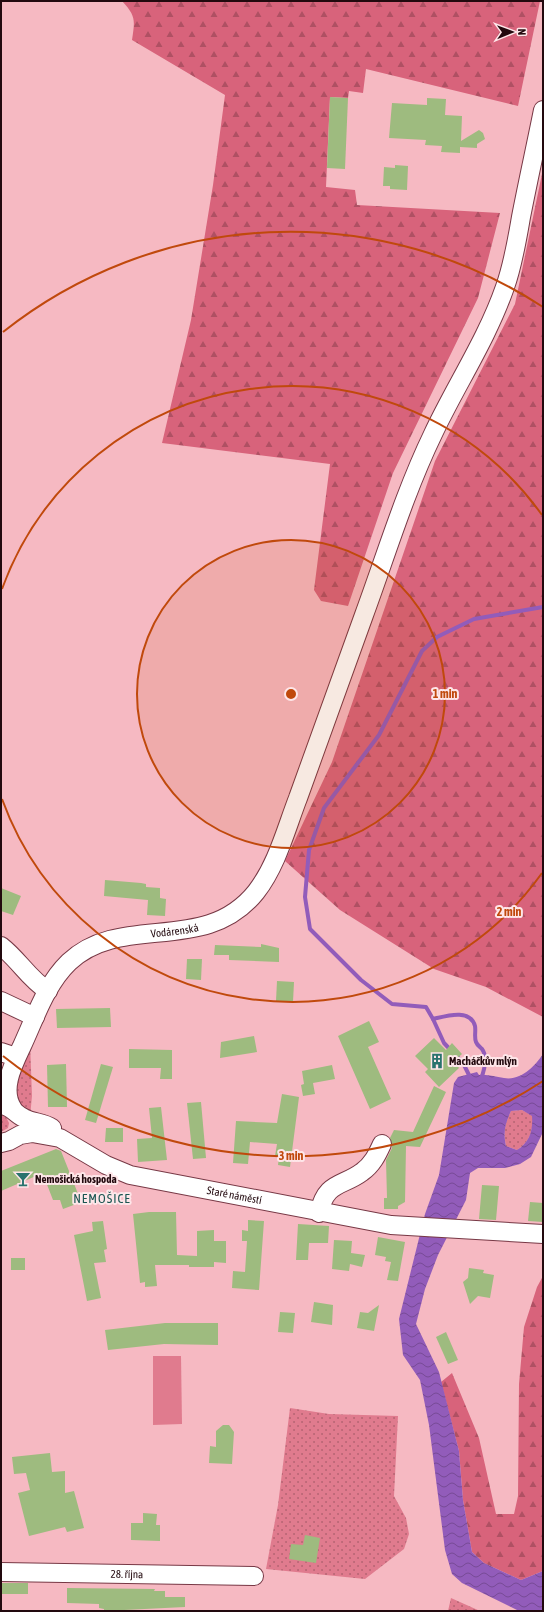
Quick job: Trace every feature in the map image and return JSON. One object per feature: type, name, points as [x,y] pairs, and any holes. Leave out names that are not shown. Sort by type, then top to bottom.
[{"type":"street","name":"Vodárenská","points":[[2,1082],[9,1055],[35,1017],[56,977],[70,961],[84,951],[99,944],[128,936],[204,926],[219,921],[242,907],[266,878],[306,775],[423,455],[489,324],[505,286],[515,246],[543,110]]},
{"type":"street","points":[[1,946],[10,954],[32,980],[48,991]]},
{"type":"street","points":[[5,1006],[35,1017]]},
{"type":"street","name":"Vodárenská","points":[[9,1055],[8,1089],[10,1109]]},
{"type":"street","name":"Staré náměstí","points":[[5,1141],[18,1133],[20,1123],[10,1109]]},
{"type":"street","name":"Staré náměstí","points":[[10,1109],[25,1119],[47,1126],[74,1146]]},
{"type":"street","name":"Staré náměstí","points":[[5,1141],[32,1133],[52,1135],[106,1165],[130,1175],[319,1213],[401,1226],[543,1234]]},
{"type":"street","points":[[319,1213],[321,1204],[328,1193],[337,1184],[362,1172],[374,1160],[382,1144]]},
{"type":"street","name":"28. října","points":[[1,1572],[254,1576]]},
{"type":"shaded area","points":[[30,1042],[32,1096],[30,1117],[12,1095]]},
{"type":"shaded area","points":[[522,1110],[533,1116],[532,1126],[528,1139],[517,1150],[506,1146],[505,1128],[511,1111]]},
{"type":"shaded area","points":[[1,1115],[6,1117],[9,1123],[8,1128],[1,1132]]},
{"type":"shaded area","points":[[153,1356],[181,1356],[182,1424],[153,1425]]},
{"type":"shaded area","points":[[290,1408],[329,1414],[398,1416],[394,1496],[406,1518],[409,1534],[404,1549],[365,1579],[266,1569],[278,1505]]},
{"type":"shaded area","points":[[451,1598],[480,1611],[448,1611]]},
{"type":"green space","points":[[122,1],[540,1],[518,106],[366,69],[363,93],[349,91],[348,98],[330,97],[326,187],[355,190],[357,205],[500,213],[478,298],[393,473],[348,606],[321,601],[314,590],[330,464],[162,443],[191,320],[213,185],[225,95],[132,40],[134,23],[132,15]]},
{"type":"green space","points":[[543,169],[543,1017],[486,987],[434,969],[340,910],[285,861],[332,762],[435,461],[515,304]]},
{"type":"green space","points":[[543,1276],[543,1571],[521,1580],[484,1563],[472,1552],[463,1500],[459,1451],[441,1382],[452,1373],[479,1438],[496,1514],[514,1514],[518,1496],[519,1384],[524,1327],[537,1287]]},
{"type":"water","points":[[543,1054],[543,1132],[531,1157],[520,1164],[505,1168],[478,1168],[470,1173],[466,1200],[438,1255],[425,1289],[416,1324],[439,1372],[459,1451],[463,1500],[472,1552],[484,1563],[521,1580],[543,1571],[543,1611],[519,1611],[462,1583],[452,1574],[445,1550],[429,1425],[420,1380],[403,1355],[399,1319],[425,1214],[439,1175],[454,1083],[458,1077],[477,1072],[479,1075],[504,1078],[516,1077],[527,1072]],"holes":[[[522,1110],[532,1116],[530,1135],[525,1143],[517,1150],[506,1146],[505,1128],[511,1111]]]},
{"type":"building","points":[[330,97],[348,98],[345,169],[327,168]]},
{"type":"building","points":[[427,98],[446,99],[445,115],[462,116],[461,141],[479,130],[483,133],[485,139],[477,144],[477,148],[460,147],[460,153],[441,152],[442,146],[425,145],[426,140],[389,138],[392,103],[427,105]]},
{"type":"building","points":[[395,165],[408,166],[407,190],[390,189],[390,186],[383,186],[384,167],[395,168]]},
{"type":"building","points":[[105,880],[141,883],[146,884],[146,887],[160,888],[160,898],[166,899],[165,916],[147,915],[148,900],[104,896]]},
{"type":"building","points":[[1,888],[21,896],[13,915],[1,911]]},
{"type":"building","points":[[261,944],[279,948],[279,962],[229,960],[229,955],[214,955],[215,945],[261,947]]},
{"type":"building","points":[[187,959],[202,959],[201,980],[186,979]]},
{"type":"building","points":[[277,981],[294,982],[293,1002],[276,1001]]},
{"type":"building","points":[[110,1008],[111,1027],[57,1028],[56,1009]]},
{"type":"building","points":[[369,1021],[379,1042],[368,1047],[391,1099],[370,1109],[338,1036]]},
{"type":"building","points":[[254,1036],[257,1052],[220,1058],[221,1042]]},
{"type":"building","name":"Macháčkův mlýn","points":[[434,1038],[446,1050],[452,1043],[462,1054],[454,1061],[459,1068],[439,1087],[425,1072],[428,1069],[415,1056]]},
{"type":"building","points":[[129,1049],[172,1050],[172,1079],[160,1079],[161,1068],[129,1068]]},
{"type":"building","points":[[66,1064],[67,1107],[48,1107],[47,1065]]},
{"type":"building","points":[[101,1064],[113,1067],[96,1123],[85,1120]]},
{"type":"building","points":[[332,1065],[335,1079],[313,1083],[315,1094],[303,1096],[301,1085],[304,1084],[302,1071]]},
{"type":"building","points":[[434,1086],[446,1092],[420,1147],[406,1146],[405,1202],[398,1206],[398,1209],[384,1209],[384,1198],[387,1198],[386,1160],[392,1148],[390,1138],[394,1130],[413,1132]]},
{"type":"building","points":[[282,1094],[299,1097],[290,1167],[278,1165],[279,1157],[275,1156],[277,1144],[250,1142],[248,1164],[233,1163],[236,1121],[277,1123]]},
{"type":"building","points":[[201,1102],[206,1158],[193,1159],[187,1103]]},
{"type":"building","points":[[161,1107],[167,1160],[138,1162],[137,1139],[152,1138],[149,1108]]},
{"type":"building","points":[[106,1128],[123,1128],[123,1142],[105,1142]]},
{"type":"building","points":[[56,1149],[61,1151],[69,1171],[69,1181],[73,1181],[80,1199],[79,1203],[63,1209],[60,1200],[53,1200],[46,1182],[40,1185],[36,1176],[1,1191],[1,1171]]},
{"type":"building","points":[[482,1185],[499,1186],[496,1220],[479,1219]]},
{"type":"building","points":[[530,1202],[543,1203],[543,1222],[528,1221]]},
{"type":"building","points":[[149,1212],[176,1212],[177,1255],[197,1256],[197,1231],[214,1230],[214,1241],[226,1241],[226,1263],[214,1262],[214,1267],[155,1265],[157,1286],[145,1287],[145,1282],[140,1283],[133,1214]]},
{"type":"building","points":[[248,1220],[264,1221],[259,1290],[232,1288],[233,1271],[245,1272],[247,1241],[242,1241],[242,1230],[248,1231]]},
{"type":"building","points":[[103,1221],[107,1249],[104,1250],[106,1262],[94,1263],[101,1298],[87,1301],[74,1235],[93,1231],[92,1222]]},
{"type":"building","points":[[298,1224],[329,1226],[328,1243],[309,1243],[308,1260],[296,1260]]},
{"type":"building","points":[[378,1237],[405,1242],[398,1281],[387,1280],[391,1262],[385,1261],[386,1257],[375,1255]]},
{"type":"building","points":[[334,1240],[352,1241],[351,1253],[365,1255],[362,1267],[350,1264],[349,1271],[332,1269]]},
{"type":"building","points":[[11,1258],[25,1258],[25,1270],[11,1270]]},
{"type":"building","points":[[469,1268],[484,1270],[483,1273],[494,1275],[490,1298],[478,1296],[470,1304],[463,1282],[468,1278]]},
{"type":"building","points":[[314,1302],[333,1305],[332,1325],[311,1322]]},
{"type":"building","points":[[379,1305],[374,1331],[357,1328],[360,1312],[368,1313]]},
{"type":"building","points":[[280,1312],[295,1313],[293,1333],[278,1332]]},
{"type":"building","points":[[165,1323],[218,1323],[218,1345],[164,1344],[108,1350],[105,1330]]},
{"type":"building","points":[[446,1332],[458,1360],[448,1364],[436,1337]]},
{"type":"building","points":[[223,1425],[229,1425],[234,1432],[232,1464],[209,1463],[210,1446],[216,1447],[216,1431]]},
{"type":"building","points":[[50,1453],[52,1472],[65,1471],[65,1493],[74,1491],[84,1528],[67,1532],[65,1527],[29,1536],[18,1493],[30,1490],[26,1473],[14,1474],[12,1457]]},
{"type":"building","points":[[143,1513],[157,1514],[156,1525],[160,1525],[160,1541],[131,1540],[131,1523],[143,1523]]},
{"type":"building","points":[[305,1535],[320,1538],[316,1563],[289,1559],[291,1544],[303,1545]]},
{"type":"building","points":[[1,1583],[28,1583],[28,1594],[1,1594]]},
{"type":"building","points":[[67,1588],[155,1589],[154,1591],[165,1591],[165,1597],[185,1597],[185,1607],[104,1611],[104,1609],[99,1608],[99,1604],[67,1603]]},
{"type":"waterway","points":[[471,1079],[463,1063],[444,1043],[426,1007],[392,1004],[361,980],[310,929],[305,897],[309,850],[324,808],[379,735],[422,651],[437,637],[474,619],[543,607]]},
{"type":"waterway","points":[[433,1019],[451,1015],[463,1015],[472,1020],[475,1026],[476,1042],[484,1052],[485,1056],[481,1079]]},
{"type":"place","name":"Macháčkův mlýn","points":[[437,1061]]},
{"type":"place","name":"Nemošická hospoda","points":[[23,1179]]},
{"type":"district","name":"NEMOŠICE","points":[[102,1198]]}]
